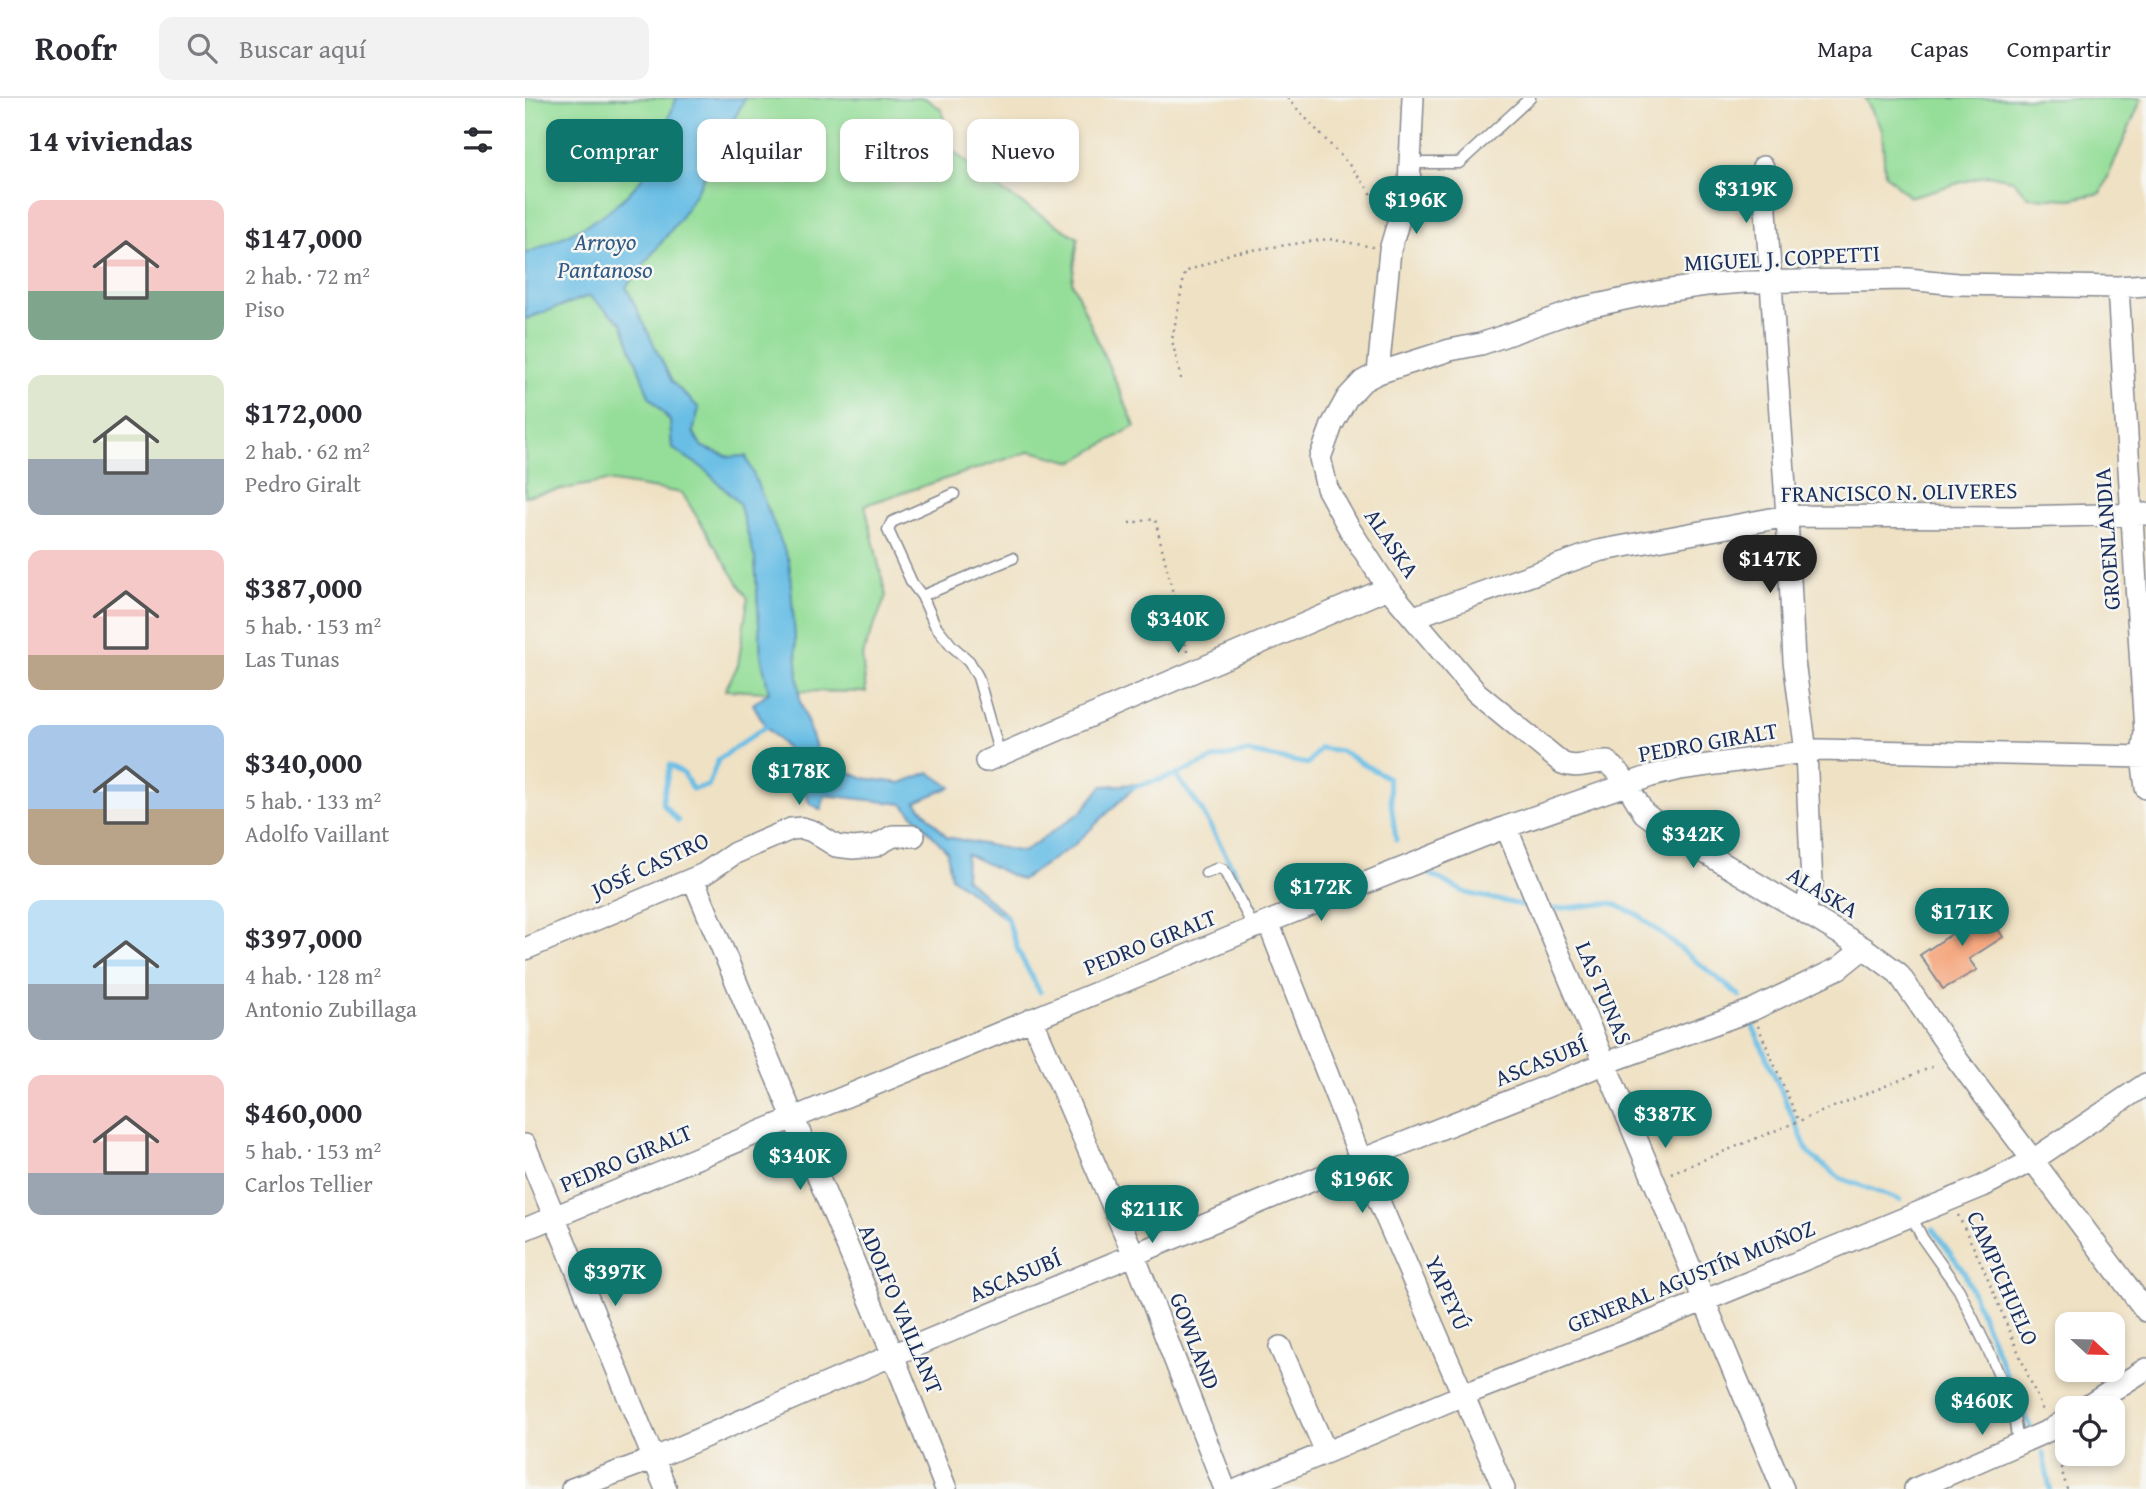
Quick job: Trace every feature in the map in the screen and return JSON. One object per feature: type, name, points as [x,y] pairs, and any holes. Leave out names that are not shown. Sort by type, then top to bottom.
[{"type":"street","points":[[1378,373],[1390,250],[1409,185],[1413,98]]},
{"type":"street","points":[[1763,167],[1794,661],[1805,752],[1812,884],[1805,911]]},
{"type":"street","name":"MIGUEL J. COPPETTI","points":[[1332,425],[1347,398],[1363,381],[1378,373],[1481,344],[1583,308],[1681,289],[1745,282],[1908,279],[1957,284],[2117,287],[2146,285]]},
{"type":"street","name":"GROENLANDIA","points":[[2117,287],[2139,514],[2146,788]]},
{"type":"street","name":"ALASKA","points":[[1332,425],[1320,457],[1327,488],[1388,588],[1476,692],[1552,755],[1570,766],[1608,762],[1615,767],[1644,813],[1664,828],[1805,911],[1898,973],[1956,1058],[2146,1311]]},
{"type":"street","name":"FRANCISCO N. OLIVERES","points":[[1414,617],[1598,551],[1787,516],[2012,517],[2139,514]]},
{"type":"street","points":[[993,758],[1388,588]]},
{"type":"street","name":"PEDRO GIRALT","points":[[525,1229],[1261,925],[1506,827],[1626,784],[1679,769],[1805,752],[2144,757]]},
{"type":"street","name":"LAS TUNAS","points":[[1506,827],[1783,1489]]},
{"type":"street","name":"JOSÉ CASTRO","points":[[525,949],[693,879],[736,853],[791,829],[812,831],[836,846],[853,848],[875,846],[893,836],[914,836]]},
{"type":"street","name":"ADOLFO VAILLANT","points":[[693,879],[893,1355],[946,1489]]},
{"type":"street","name":"YAPEYÚ","points":[[1261,925],[1504,1489]]},
{"type":"street","name":"ASCASUBÍ","points":[[572,1489],[653,1459],[893,1355],[1361,1160],[1606,1063],[1752,1010],[1839,968],[1864,948]]},
{"type":"street","name":"GOWLAND","points":[[1032,1019],[1134,1255],[1226,1489]]},
{"type":"street","name":"GENERAL AGUSTÍN MUÑOZ","points":[[1239,1489],[1463,1395],[1706,1300],[1983,1186],[2033,1160],[2146,1084]]},
{"type":"street","points":[[525,1145],[666,1489]]},
{"type":"street","points":[[1280,1347],[1327,1452]]},
{"type":"street","points":[[2103,1396],[2146,1369]]},
{"type":"street","points":[[1915,1489],[2055,1426]]},
{"type":"lane","points":[[1410,163],[1459,163],[1530,98]]},
{"type":"lane","points":[[954,494],[892,522],[888,530],[935,625],[969,661],[978,677],[993,758]]},
{"type":"lane","points":[[922,596],[1013,558]]},
{"type":"lane","points":[[1206,873],[1219,868],[1224,870],[1261,925]]},
{"type":"lane","points":[[1911,1216],[1923,1239],[1959,1290],[1992,1358],[2013,1409],[2018,1444]]},
{"type":"path","points":[[1287,98],[1352,169],[1397,226]]},
{"type":"path","points":[[1181,379],[1172,340],[1185,272],[1232,253],[1329,239],[1390,250]]},
{"type":"path","points":[[1129,523],[1155,519],[1192,672]]},
{"type":"path","points":[[1752,1010],[1798,1120]]},
{"type":"path","points":[[1655,1180],[1956,1058]]},
{"type":"path","name":"CAMPICHUELO","points":[[1950,1200],[2055,1416]]},
{"type":"path","name":"CAMPICHUELO","points":[[2064,1466],[2067,1489]]},
{"type":"green space","points":[[525,98],[677,98],[669,119],[546,119],[546,182],[638,182],[623,199],[594,221],[525,254]]},
{"type":"green space","points":[[745,98],[925,98],[942,110],[943,119],[840,119],[840,182],[953,182],[953,151],[967,163],[967,182],[990,182],[1078,238],[1072,282],[1135,426],[1073,462],[1031,451],[865,505],[886,596],[862,656],[866,692],[799,691],[789,561],[730,457],[702,447],[693,431],[699,408],[672,382],[626,287],[679,220],[702,182],[826,182],[826,119],[734,119]]},
{"type":"green space","points":[[1865,98],[2142,98],[2101,193],[2071,199],[2028,197],[2013,180],[1988,175],[1909,197],[1885,174],[1882,130]]},
{"type":"green space","points":[[589,296],[622,323],[649,396],[670,421],[672,448],[703,468],[739,503],[755,559],[761,655],[769,692],[725,690],[738,665],[748,599],[682,493],[607,481],[525,496],[525,319]]},
{"type":"water","name":"Arroyo Pantanoso","points":[[677,98],[745,98],[734,119],[697,119],[697,182],[702,182],[679,220],[626,287],[672,382],[699,408],[693,432],[702,447],[729,457],[746,456],[789,561],[800,701],[820,759],[862,778],[901,783],[929,772],[951,787],[916,802],[947,837],[1023,852],[1082,811],[1102,786],[1138,784],[1073,846],[1021,880],[966,854],[965,878],[1008,916],[1006,919],[951,877],[947,851],[903,804],[825,795],[821,810],[809,802],[792,754],[766,727],[753,704],[769,692],[761,655],[755,559],[739,503],[703,468],[672,448],[670,421],[649,396],[622,323],[589,296],[525,319],[525,254],[594,221],[623,199],[638,182],[683,182],[683,119],[669,119]]},
{"type":"building","points":[[1983,906],[2003,937],[1969,959],[1977,970],[1943,989],[1920,955],[1961,928],[1958,923]]},
{"type":"waterway","points":[[678,821],[662,803],[670,765],[684,774],[692,789],[708,786],[718,760],[770,723]]},
{"type":"waterway","points":[[1133,787],[1176,775],[1213,759],[1248,752],[1308,764],[1320,748],[1341,751],[1388,778],[1396,840]]},
{"type":"waterway","points":[[1176,775],[1201,809],[1254,907]]},
{"type":"waterway","points":[[1430,874],[1466,893],[1526,906]]},
{"type":"waterway","points":[[1554,909],[1612,903],[1638,915],[1740,996]]},
{"type":"waterway","points":[[1002,914],[1007,918],[1019,953],[1040,992]]},
{"type":"waterway","points":[[1751,1022],[1809,1154],[1840,1178],[1900,1200]]},
{"type":"waterway","points":[[1933,1229],[1964,1272],[2031,1428]]},
{"type":"waterway","points":[[2043,1453],[2050,1489]]}]
